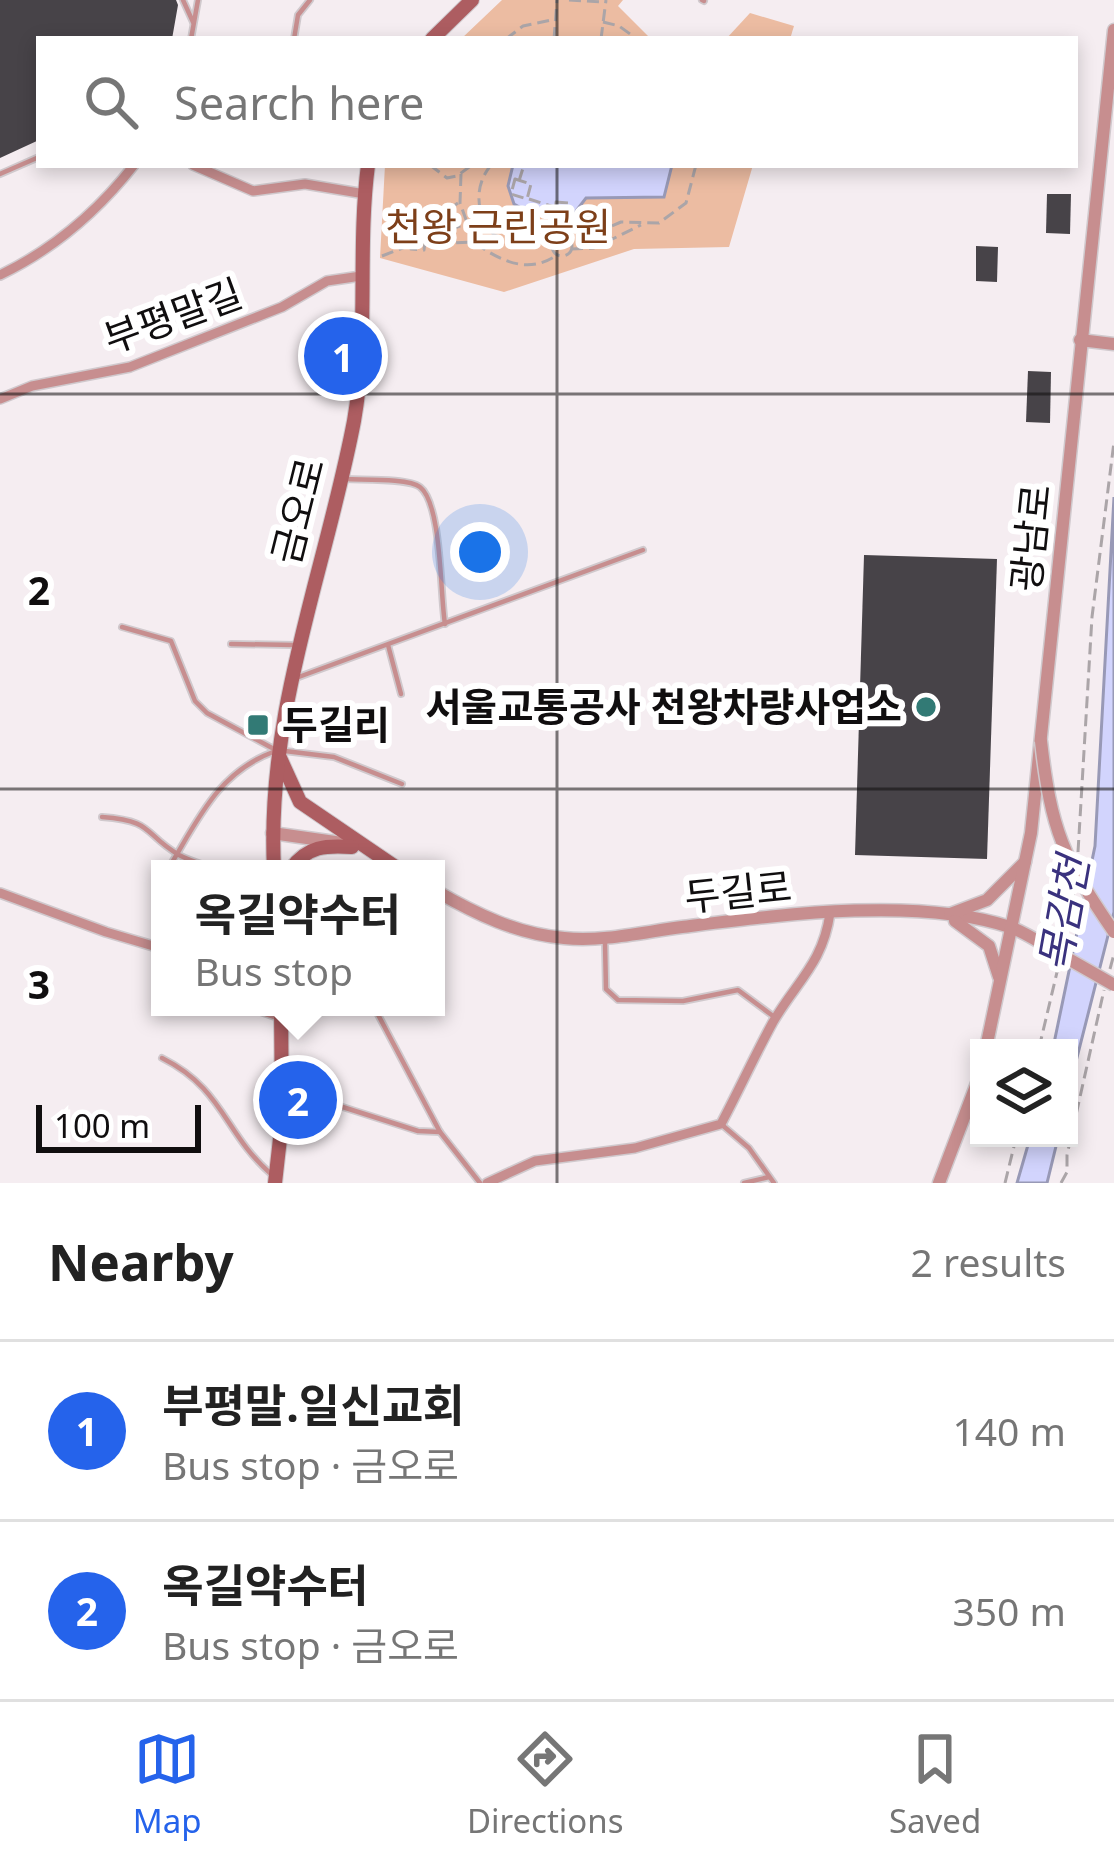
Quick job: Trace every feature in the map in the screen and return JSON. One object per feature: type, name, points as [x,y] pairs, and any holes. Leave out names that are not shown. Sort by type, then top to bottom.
[{"type":"main road","points":[[434,36],[460,4]]},
{"type":"main road","name":"금오로","points":[[274,860],[277,750],[355,415],[368,168]]},
{"type":"main road","points":[[277,750],[300,802],[385,860]]},
{"type":"main road","points":[[300,860],[308,851],[331,845],[352,847]]},
{"type":"main road","points":[[275,1180],[281,1016]]},
{"type":"street","name":"광남로","points":[[988,1039],[1027,859],[1114,29]]},
{"type":"street","points":[[0,275],[46,250],[117,190],[132,168]]},
{"type":"street","points":[[200,168],[253,191],[305,184],[365,194]]},
{"type":"street","name":"부평말길","points":[[0,399],[32,386],[130,368],[283,307],[327,281],[361,276]]},
{"type":"street","points":[[1080,340],[1114,344]]},
{"type":"street","points":[[1041,741],[1057,835],[1114,932]]},
{"type":"street","points":[[272,833],[315,837],[380,860]]},
{"type":"street","points":[[943,915],[987,899],[1027,859]]},
{"type":"street","points":[[0,893],[151,944]]},
{"type":"street","name":"두길로","points":[[445,896],[487,919],[558,938],[605,938],[830,913],[943,915],[1013,928],[1114,986]]},
{"type":"street","points":[[483,1183],[535,1161],[635,1148],[722,1124],[776,1018],[811,970],[826,940],[830,913]]},
{"type":"street","points":[[943,915],[973,931],[988,946],[1000,984]]},
{"type":"street","points":[[939,1183],[970,1102]]},
{"type":"lane","points":[[183,0],[194,24]]},
{"type":"lane","points":[[192,36],[199,0]]},
{"type":"lane","points":[[294,36],[298,15],[310,0]]},
{"type":"lane","points":[[0,174],[36,158]]},
{"type":"lane","points":[[340,478],[412,483],[425,493],[436,532],[445,624]]},
{"type":"lane","points":[[291,680],[643,550]]},
{"type":"lane","points":[[122,627],[171,641],[195,701],[207,713],[277,750],[334,757],[402,784]]},
{"type":"lane","points":[[231,644],[299,645]]},
{"type":"lane","points":[[388,645],[401,694]]},
{"type":"lane","points":[[174,860],[207,804],[247,761],[277,750]]},
{"type":"lane","points":[[102,817],[123,818],[150,828],[178,854],[193,860]]},
{"type":"lane","points":[[605,938],[606,989],[618,1000],[683,1001],[738,990],[776,1018]]},
{"type":"lane","points":[[379,1016],[440,1132],[483,1183]]},
{"type":"lane","points":[[162,1058],[213,1094],[236,1135],[275,1180]]},
{"type":"lane","points":[[280,1141],[306,1126],[327,1102],[328,1092],[317,1077],[283,1058]]},
{"type":"lane","points":[[327,1102],[418,1131],[440,1132]]},
{"type":"lane","points":[[722,1124],[743,1141],[771,1180],[744,1183]]},
{"type":"path","points":[[554,36],[557,0]]},
{"type":"path","points":[[572,0],[604,1],[601,36]]},
{"type":"path","points":[[510,36],[524,26],[556,19]]},
{"type":"path","points":[[602,22],[633,36]]},
{"type":"path","points":[[433,168],[442,177],[468,168]]},
{"type":"path","points":[[489,168],[481,179],[478,198],[489,231],[512,242],[600,232],[627,222],[659,224],[688,197],[695,168]]},
{"type":"path","points":[[519,181],[523,168]]},
{"type":"path","points":[[461,174],[460,203],[474,242]]},
{"type":"path","points":[[527,199],[531,184],[515,179],[511,194],[527,199],[556,208]]},
{"type":"path","points":[[557,255],[552,244],[568,218],[569,203],[556,202],[555,217],[565,218]]},
{"type":"path","points":[[443,232],[446,212],[460,203]]},
{"type":"path","points":[[425,240],[467,223]]},
{"type":"path","points":[[443,232],[460,245],[474,242],[518,265],[539,265],[571,249],[594,248],[642,224]]},
{"type":"path","points":[[412,234],[426,235],[425,240],[424,250],[411,249],[412,234]]},
{"type":"path","points":[[561,234],[570,240],[571,249]]},
{"type":"path","points":[[382,256],[411,245]]},
{"type":"path","points":[[1077,868],[1092,617],[1114,442]]},
{"type":"path","points":[[1041,1039],[1074,889]]},
{"type":"path","points":[[1061,1183],[1114,954]]},
{"type":"path","points":[[1005,1183],[1014,1147]]},
{"type":"green space","points":[[502,0],[623,0],[618,6],[648,36],[464,36]]},
{"type":"green space","points":[[750,13],[794,26],[791,36],[729,36]]},
{"type":"green space","name":"천왕 근린공원","points":[[385,168],[752,168],[729,247],[634,249],[504,292],[380,258]]},
{"type":"water","points":[[512,168],[671,168],[664,197],[586,198],[573,215],[523,209],[514,204],[508,186]]},
{"type":"water","name":"목감천","points":[[1114,497],[1114,912],[1078,1054],[1078,1039],[1055,1039],[1095,846]]},
{"type":"water","points":[[1027,1147],[1056,1147],[1047,1183],[1017,1183]]},
{"type":"building","points":[[0,0],[176,0],[173,36],[36,36],[36,141],[0,158]]},
{"type":"building","points":[[1047,194],[1071,194],[1070,234],[1046,233]]},
{"type":"building","points":[[976,246],[998,247],[997,282],[976,281]]},
{"type":"building","points":[[1028,371],[1051,372],[1050,423],[1026,422]]},
{"type":"building","name":"서울교통공사 천왕차량사업소","points":[[864,555],[997,559],[987,859],[855,855]]},
{"type":"place","name":"부평말.일신교회","points":[[343,356]]},
{"type":"place","name":"서울교통공사 천왕차량사업소","points":[[926,707]]},
{"type":"place","name":"두길리","points":[[258,725]]},
{"type":"place","name":"옥길약수터","points":[[298,1100]]}]
